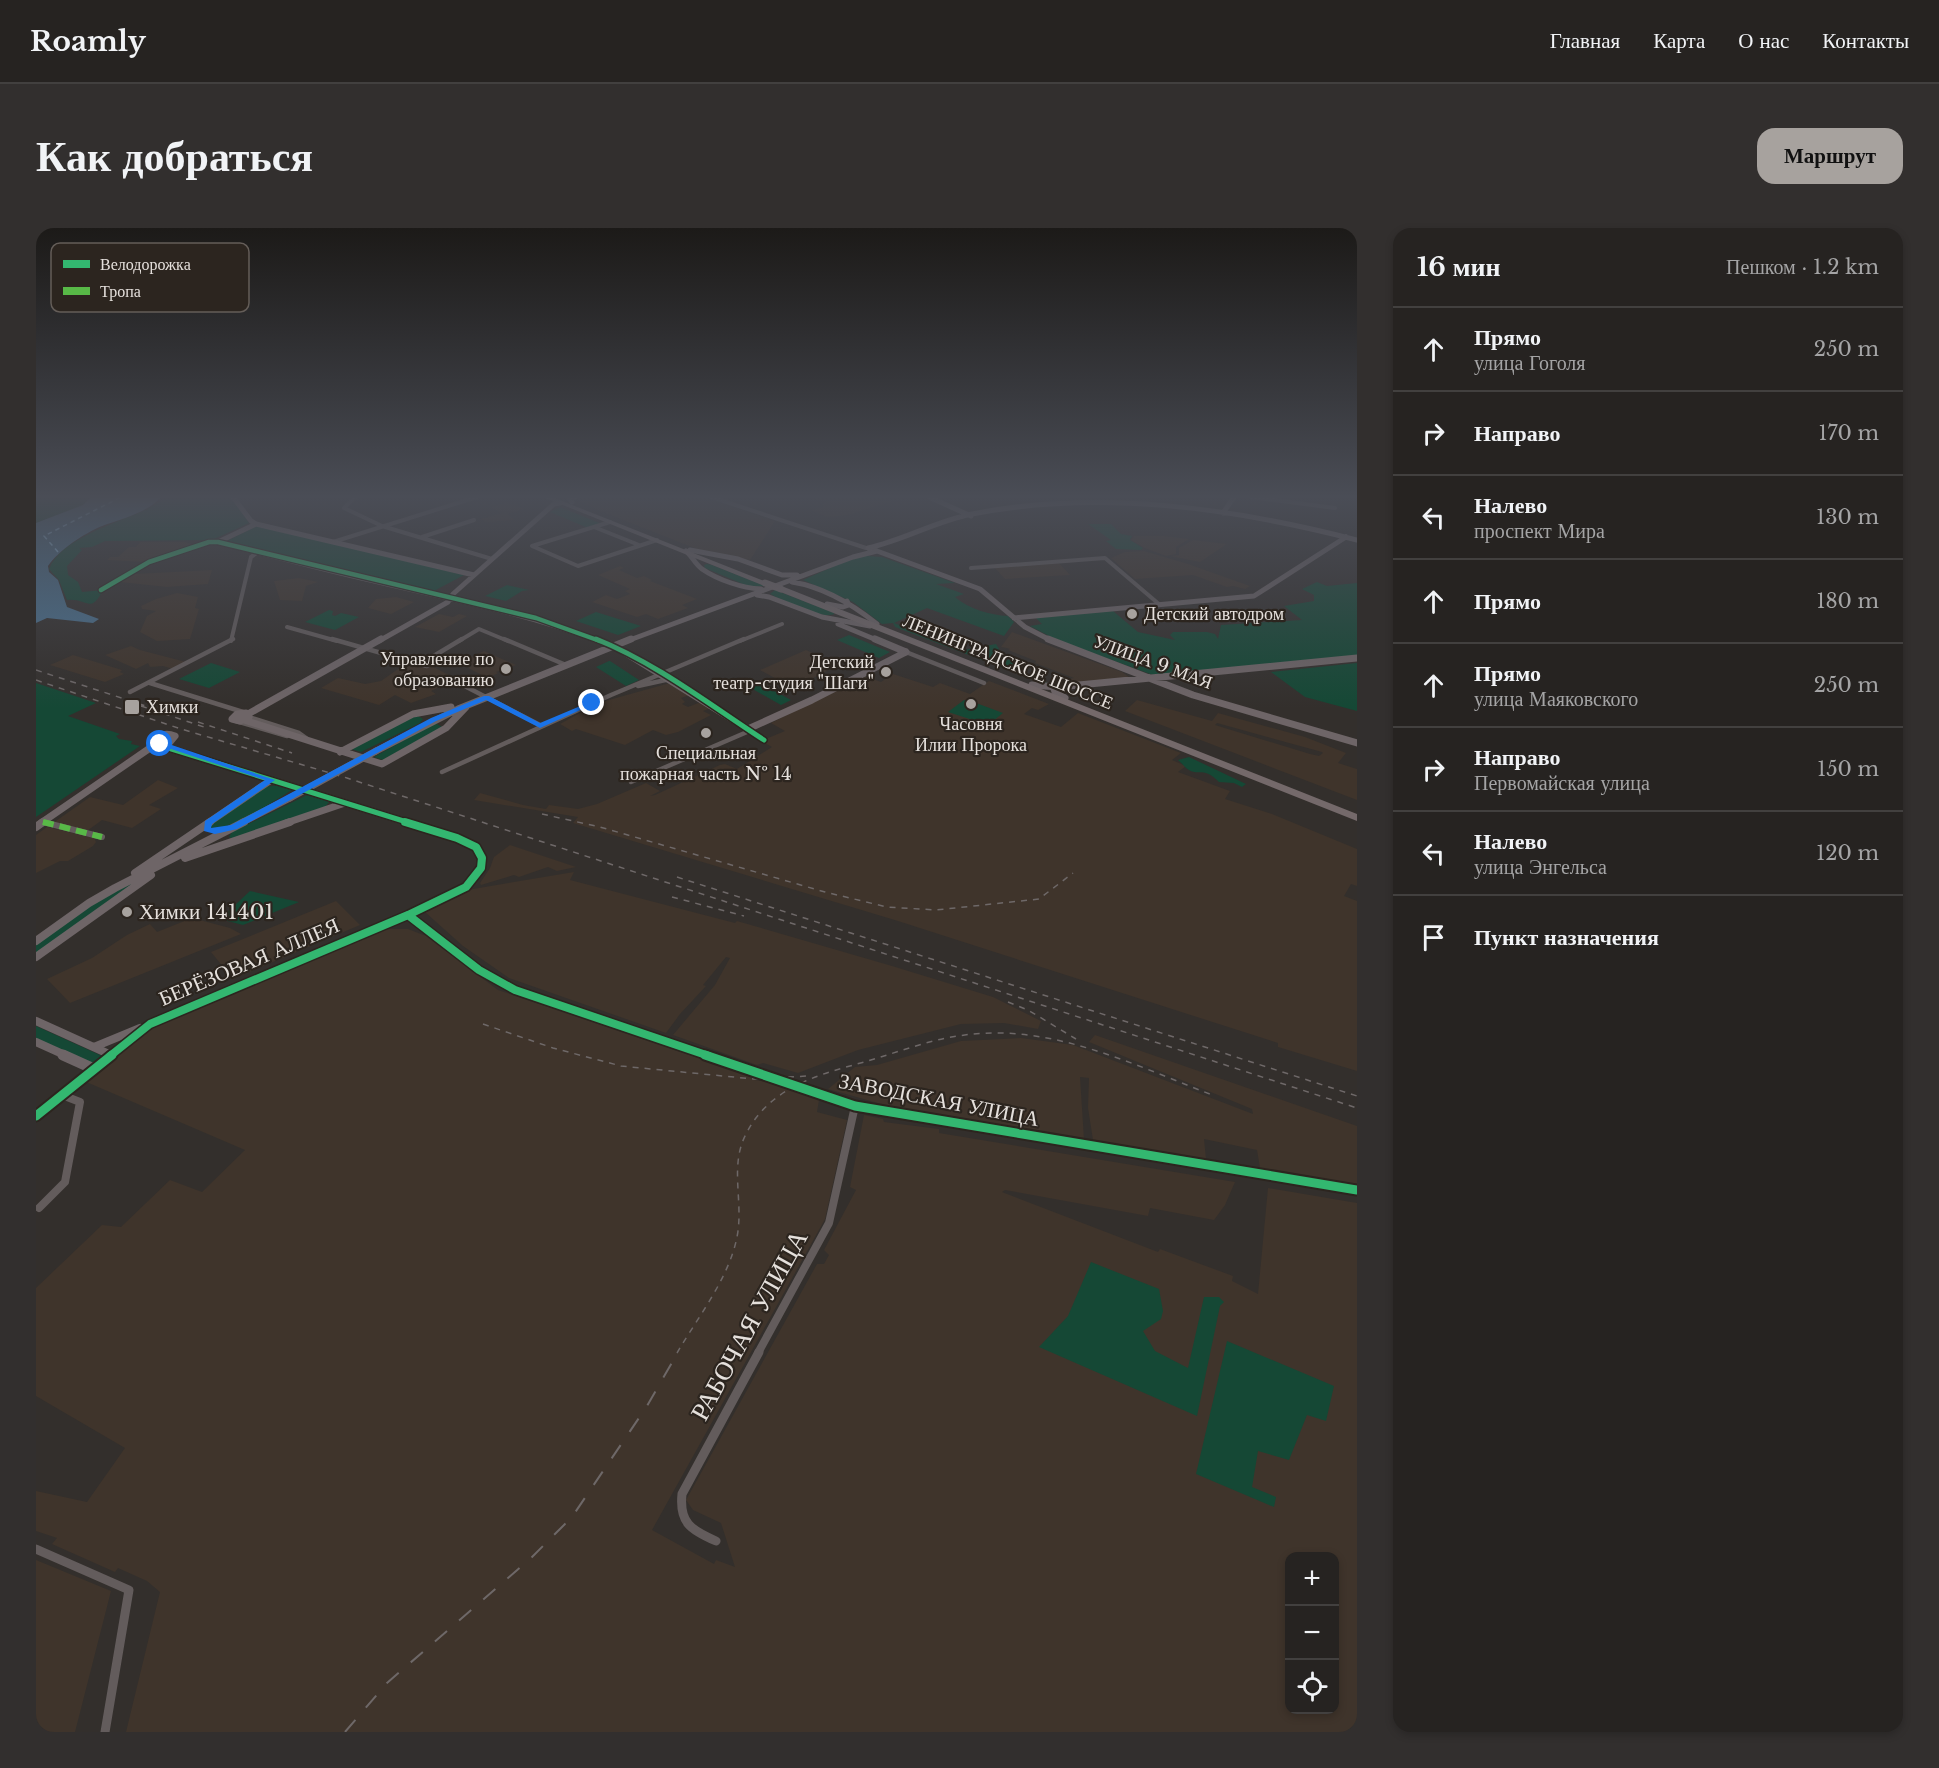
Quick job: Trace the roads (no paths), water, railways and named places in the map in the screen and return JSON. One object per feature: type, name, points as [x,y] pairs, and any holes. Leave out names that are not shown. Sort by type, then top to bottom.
[{"type":"highway","name":"ЛЕНИНГРАДСКОЕ ШОССЕ","points":[[730,567],[767,585],[783,583],[830,614],[878,626],[1357,813]]},
{"type":"highway","name":"ЛЕНИНГРАДСКОЕ ШОССЕ","points":[[878,626],[1357,818]]},
{"type":"street","points":[[101,590],[140,567]]},
{"type":"street","points":[[130,692],[233,640],[249,567]]},
{"type":"street","points":[[320,567],[536,618],[614,646],[661,673],[764,740]]},
{"type":"street","points":[[437,567],[473,576]]},
{"type":"street","points":[[235,721],[449,599],[483,567]]},
{"type":"street","points":[[699,567],[749,593],[769,597],[822,617],[846,607],[849,605],[848,602]]},
{"type":"street","points":[[754,567],[783,583],[805,584],[848,602],[878,626]]},
{"type":"street","points":[[783,583],[824,567]]},
{"type":"street","name":"УЛИЦА 9 МАЯ","points":[[919,567],[954,579]]},
{"type":"street","name":"УЛИЦА 9 МАЯ","points":[[922,567],[980,589],[1029,630],[1047,639],[1205,698],[1357,743]]},
{"type":"street","points":[[971,568],[982,567]]},
{"type":"street","points":[[1116,567],[1160,605]]},
{"type":"street","points":[[1014,618],[1257,595],[1299,567]]},
{"type":"street","points":[[802,575],[801,580],[805,584]]},
{"type":"street","points":[[115,888],[290,798],[425,724],[486,697],[767,585]]},
{"type":"street","points":[[767,585],[766,592],[769,597]]},
{"type":"street","points":[[830,614],[844,624],[906,652],[984,683]]},
{"type":"street","points":[[442,772],[540,725],[782,624]]},
{"type":"street","points":[[844,624],[878,626]]},
{"type":"street","points":[[287,627],[428,666]]},
{"type":"street","points":[[422,663],[478,629],[566,665]]},
{"type":"street","points":[[631,782],[747,732],[748,729],[812,700],[906,652]]},
{"type":"street","points":[[1032,685],[1058,687],[1357,658]]},
{"type":"street","points":[[628,688],[670,679]]},
{"type":"street","points":[[453,680],[540,725]]},
{"type":"street","points":[[149,683],[298,733],[312,742]]},
{"type":"street","points":[[1058,687],[1054,689],[1055,692],[1065,698]]},
{"type":"street","points":[[247,716],[293,736],[382,764],[443,730],[471,704]]},
{"type":"street","points":[[340,752],[408,717],[422,712],[471,704]]},
{"type":"street","points":[[408,717],[424,717],[425,724]]},
{"type":"street","points":[[235,721],[276,734],[293,736]]},
{"type":"street","points":[[425,724],[441,724],[444,726],[443,730]]},
{"type":"street","points":[[40,825],[156,744],[345,803]]},
{"type":"street","points":[[36,941],[271,780]]},
{"type":"street","points":[[165,865],[345,803]]},
{"type":"street","name":"БЕРЁЗОВАЯ АЛЛЕЯ","points":[[36,1116],[150,1024],[457,892],[471,883],[481,868],[482,858],[478,851],[457,838],[345,803]]},
{"type":"street","points":[[211,821],[206,827],[211,831],[234,827]]},
{"type":"street","points":[[40,825],[102,837]]},
{"type":"street","points":[[234,827],[225,837],[230,841],[237,840]]},
{"type":"street","points":[[36,957],[176,858]]},
{"type":"street","name":"ЗАВОДСКАЯ УЛИЦА","points":[[408,915],[479,970],[501,983],[855,1106],[1357,1190]]},
{"type":"street","points":[[36,1021],[111,1055]]},
{"type":"street","points":[[94,1047],[150,1024]]},
{"type":"street","points":[[36,1042],[94,1069]]},
{"type":"street","points":[[39,1208],[61,1188],[68,1170],[80,1102],[62,1095]]},
{"type":"street","name":"РАБОЧАЯ УЛИЦА","points":[[716,1541],[693,1531],[686,1524],[681,1510],[682,1494],[829,1223],[855,1106]]},
{"type":"street","points":[[36,1550],[129,1590],[105,1732]]},
{"type":"water","points":[[36,567],[48,567],[49,572],[58,580],[67,607],[99,619],[93,623],[47,618],[36,623]]},
{"type":"railway","points":[[36,670],[149,707]]},
{"type":"railway","points":[[36,680],[181,729],[347,778],[1357,1108]]},
{"type":"railway","points":[[141,706],[204,727]]},
{"type":"railway","points":[[198,722],[292,753]]},
{"type":"railway","points":[[542,814],[600,827],[825,892],[887,907],[936,910],[1039,899],[1073,873]]},
{"type":"railway","points":[[677,877],[1357,1096]]},
{"type":"railway","points":[[672,897],[744,916]]},
{"type":"railway","points":[[1008,1002],[1028,1010],[1076,1039]]},
{"type":"railway","points":[[483,1024],[553,1048],[621,1066],[754,1079],[807,1076]]},
{"type":"railway","points":[[677,1353],[712,1297],[733,1252],[739,1224],[738,1159],[746,1134],[766,1106],[793,1087],[824,1074],[933,1041],[992,1033],[1058,1040],[1090,1049],[1122,1059],[1215,1096]]},
{"type":"railway","points":[[345,1732],[387,1683],[531,1558],[572,1517],[647,1406],[678,1352]]},
{"type":"place","name":"Детский автодром","points":[[1132,614]]},
{"type":"place","name":"Управление по образованию","points":[[506,669]]},
{"type":"place","name":"Детский театр-студия \"Шаги\"","points":[[886,672]]},
{"type":"place","name":"Часовня Илии Пророка","points":[[971,704]]},
{"type":"place","name":"Химки","points":[[132,707]]},
{"type":"place","name":"Специальная пожарная часть № 14","points":[[706,733]]},
{"type":"place","name":"Химки 141401","points":[[127,912]]}]
